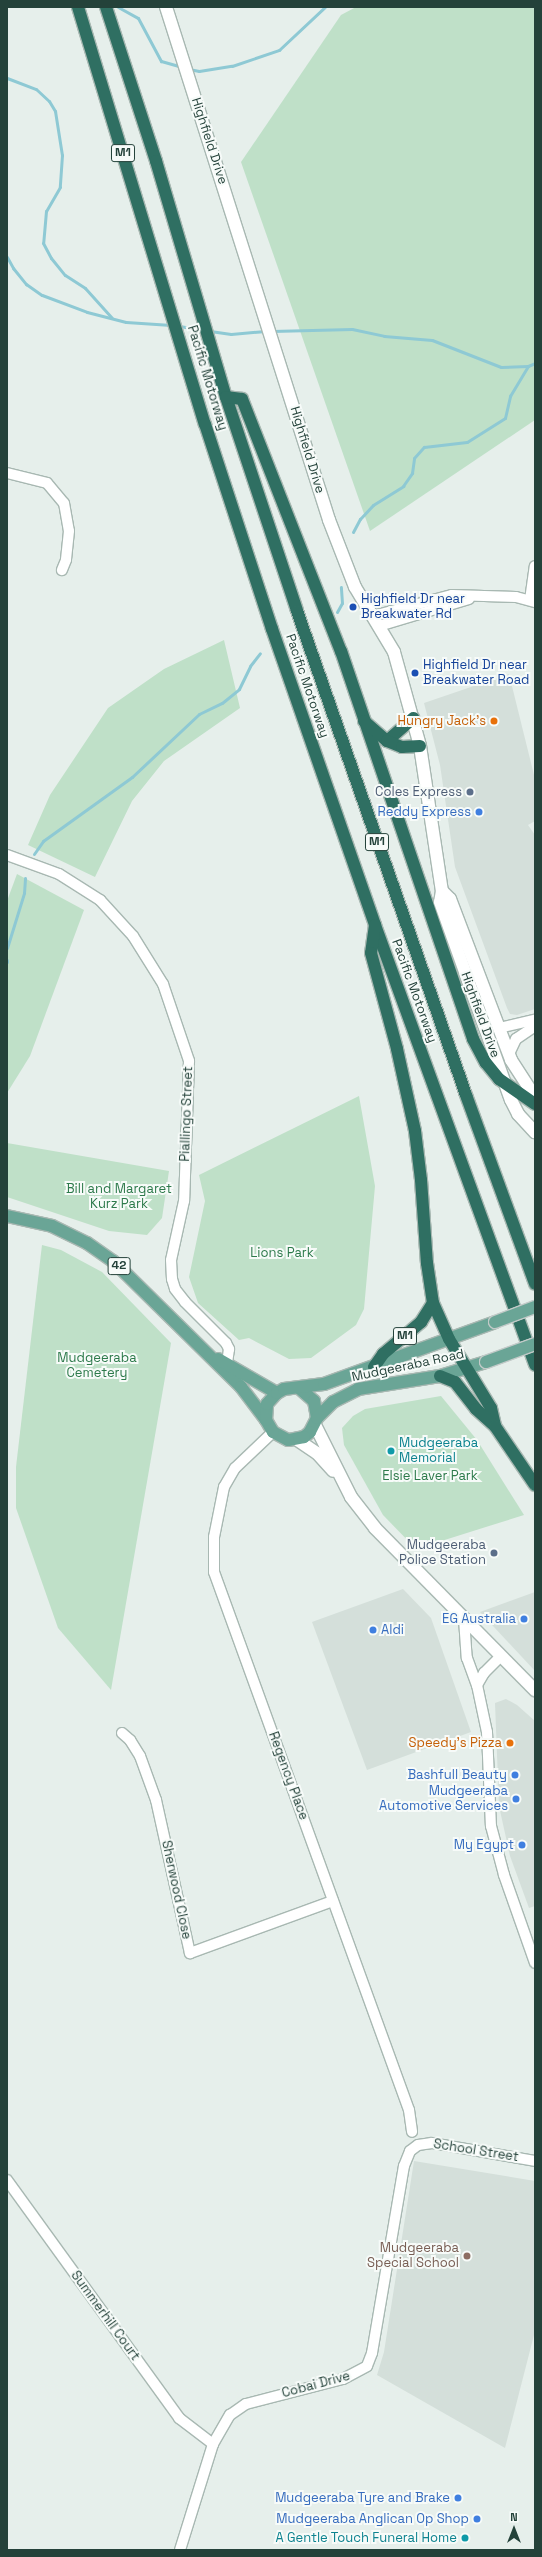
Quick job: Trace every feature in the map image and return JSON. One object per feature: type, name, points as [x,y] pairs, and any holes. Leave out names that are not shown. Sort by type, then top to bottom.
[{"type":"highway","name":"Pacific Motorway","points":[[78,7],[182,345],[272,629],[375,925],[535,1365]]},
{"type":"highway","name":"Pacific Motorway","points":[[106,7],[154,154],[196,301],[226,397],[374,834],[535,1284]]},
{"type":"highway","name":"M1","points":[[226,397],[242,399],[341,651],[464,1016],[482,1058],[505,1085],[535,1104]]},
{"type":"highway","points":[[387,741],[412,718]]},
{"type":"highway","points":[[364,721],[387,741],[402,747],[420,746]]},
{"type":"highway","name":"M1","points":[[375,925],[370,954],[397,1049],[415,1131],[421,1180],[427,1263],[433,1303],[449,1339],[491,1408],[495,1426]]},
{"type":"highway","name":"M1","points":[[374,1366],[383,1354],[421,1322],[433,1303]]},
{"type":"highway","name":"M1","points":[[440,1376],[455,1382],[476,1409],[495,1426],[535,1485]]},
{"type":"main road","name":"42","points":[[7,1216],[52,1226],[97,1250],[140,1285],[241,1387],[266,1420]]},
{"type":"main road","name":"Mudgeeraba Road","points":[[299,1388],[324,1384],[535,1307]]},
{"type":"main road","name":"Mudgeeraba Road","points":[[316,1422],[333,1402],[358,1389],[440,1376],[486,1362],[535,1344]]},
{"type":"main road","name":"42","points":[[208,1354],[227,1363],[277,1393]]},
{"type":"main road","points":[[299,1388],[314,1401],[316,1422],[310,1432],[296,1439],[288,1440],[273,1432],[266,1420],[267,1404],[277,1393],[284,1389],[299,1388]]},
{"type":"street","name":"Highfield Drive","points":[[166,7],[342,555],[355,587],[394,652],[420,746],[428,791],[435,857],[442,891],[440,902],[505,1085],[518,1114],[535,1132]]},
{"type":"street","points":[[7,473],[47,483],[64,503],[69,531],[66,560],[62,570]]},
{"type":"street","points":[[376,621],[479,596],[532,601],[535,566]]},
{"type":"street","name":"Piallingo Street","points":[[7,855],[59,874],[100,900],[133,936],[163,984],[189,1060],[184,1201],[172,1260],[172,1279],[175,1289],[185,1302],[226,1343],[229,1349],[227,1363]]},
{"type":"street","name":"Highfield Drive","points":[[442,891],[450,899],[509,1054],[525,1085],[535,1097]]},
{"type":"street","points":[[491,1046],[499,1028],[535,1020]]},
{"type":"street","points":[[509,1054],[516,1039],[535,1026]]},
{"type":"street","points":[[316,1422],[344,1484]]},
{"type":"street","name":"Regency Place","points":[[273,1432],[235,1468],[224,1487],[216,1524],[213,1562],[216,1581],[409,2110],[412,2132]]},
{"type":"street","points":[[296,1439],[317,1453],[344,1484],[375,1528],[535,1690]]},
{"type":"street","points":[[464,1619],[467,1658],[477,1686],[487,1732],[490,1810],[494,1840],[535,1963]]},
{"type":"street","points":[[477,1686],[484,1673],[501,1656]]},
{"type":"street","name":"Sherwood Close","points":[[122,1734],[130,1740],[140,1756],[156,1800],[190,1953],[333,1901]]},
{"type":"street","name":"School Street","points":[[418,2145],[432,2143],[535,2161]]},
{"type":"street","name":"Cobai Drive","points":[[180,2550],[213,2444],[230,2415],[246,2404],[342,2379],[367,2366],[372,2353],[404,2166],[410,2151],[418,2145]]},
{"type":"street","name":"Summerhill Court","points":[[7,2180],[179,2418],[213,2444]]},
{"type":"shaded area","points":[[509,674],[535,779],[535,821],[528,825],[535,835],[535,1009],[517,1015],[510,1014],[507,1008],[455,867],[440,765],[424,703]]},
{"type":"shaded area","points":[[403,1589],[431,1618],[471,1732],[367,1770],[312,1622]]},
{"type":"shaded area","points":[[535,1592],[535,1671],[480,1612]]},
{"type":"shaded area","points":[[506,1699],[517,1705],[535,1721],[535,1906],[529,1908],[510,1856],[499,1806],[495,1703]]},
{"type":"shaded area","name":"Mudgeeraba Special School","points":[[414,2161],[535,2181],[535,2331],[505,2448],[377,2375],[384,2352]]},
{"type":"green space","points":[[356,7],[535,7],[535,420],[370,531],[241,162],[341,15]]},
{"type":"green space","points":[[224,640],[240,708],[164,761],[132,801],[95,877],[28,845],[50,795],[108,708],[164,669]]},
{"type":"green space","points":[[17,874],[84,910],[30,1056],[7,1093],[7,901]]},
{"type":"green space","name":"Lions Park","points":[[359,1096],[375,1186],[364,1309],[356,1325],[311,1358],[289,1359],[249,1338],[239,1340],[198,1303],[189,1277],[205,1201],[199,1175]]},
{"type":"green space","name":"Bill and Margaret Kurz Park","points":[[7,1143],[169,1171],[162,1218],[147,1235],[109,1231],[7,1197]]},
{"type":"green space","name":"Mudgeeraba Cemetery","points":[[42,1245],[61,1250],[102,1272],[171,1343],[111,1690],[58,1628],[16,1508],[16,1467]]},
{"type":"green space","name":"Elsie Laver Park","points":[[441,1396],[477,1440],[524,1515],[416,1549],[383,1515],[344,1445],[342,1428],[353,1416],[365,1409]]},
{"type":"waterway","points":[[118,7],[138,18],[161,61],[182,67]]},
{"type":"waterway","points":[[189,69],[199,71],[232,66],[279,50],[325,7]]},
{"type":"waterway","points":[[7,78],[36,89],[49,101],[55,111],[62,155],[60,187],[46,211],[43,243],[51,258],[65,275],[85,288],[112,318]]},
{"type":"waterway","points":[[7,257],[13,268],[26,284],[42,295],[87,312],[126,322],[171,325]]},
{"type":"waterway","points":[[179,326],[203,330]]},
{"type":"waterway","points":[[272,331],[352,329],[384,336],[432,340],[501,367],[528,366],[535,363]]},
{"type":"waterway","points":[[210,331],[231,334],[266,331]]},
{"type":"waterway","points":[[353,532],[360,519],[373,505],[403,486],[412,473],[414,458],[424,447],[467,442],[505,418],[510,396],[528,366]]},
{"type":"waterway","points":[[337,612],[342,603],[341,587]]},
{"type":"waterway","points":[[34,854],[43,841],[132,777],[199,714],[222,703],[239,689],[250,666],[260,653]]},
{"type":"waterway","points":[[7,948],[24,893],[25,878]]},
{"type":"place","name":"Highfield Dr near Breakwater Rd","points":[[353,607]]},
{"type":"place","name":"Highfield Dr near Breakwater Road","points":[[415,673]]},
{"type":"place","name":"Hungry Jack's","points":[[494,721]]},
{"type":"place","name":"Coles Express","points":[[470,792]]},
{"type":"place","name":"Reddy Express","points":[[479,812]]},
{"type":"place","name":"Mudgeeraba Memorial","points":[[391,1451]]},
{"type":"place","name":"Mudgeeraba Police Station","points":[[494,1553]]},
{"type":"place","name":"EG Australia","points":[[524,1619]]},
{"type":"place","name":"Aldi","points":[[373,1630]]},
{"type":"place","name":"Speedy's Pizza","points":[[510,1743]]},
{"type":"place","name":"Bashfull Beauty","points":[[515,1775]]},
{"type":"place","name":"Mudgeeraba Automotive Services","points":[[516,1799]]},
{"type":"place","name":"My Egypt","points":[[522,1845]]},
{"type":"place","name":"Mudgeeraba Special School","points":[[467,2256]]},
{"type":"place","name":"Mudgeeraba Tyre and Brake","points":[[458,2498]]},
{"type":"place","name":"Mudgeeraba Anglican Op Shop","points":[[477,2519]]},
{"type":"place","name":"A Gentle Touch Funeral Home","points":[[465,2538]]}]
